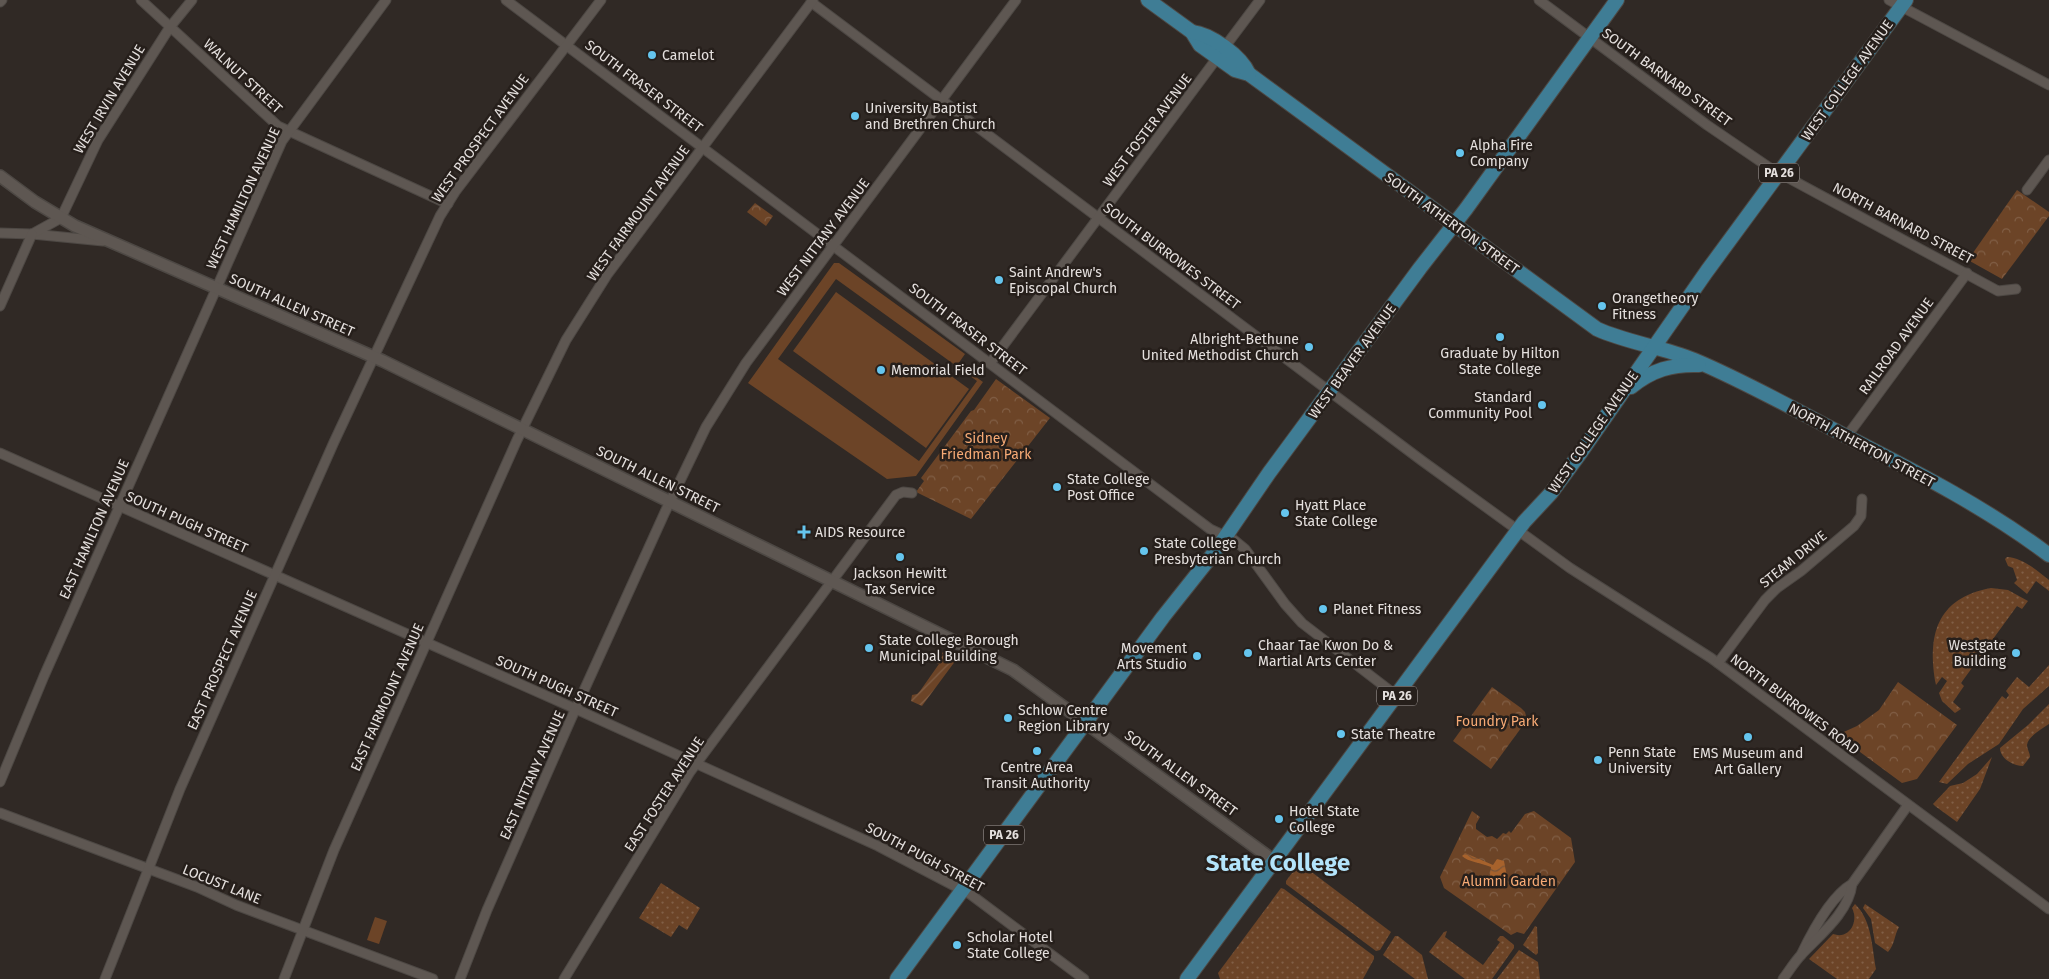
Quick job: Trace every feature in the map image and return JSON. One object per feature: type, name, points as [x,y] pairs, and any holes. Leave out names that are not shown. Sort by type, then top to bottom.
[{"type":"main road","name":"SOUTH ATHERTON STREET","points":[[1148,0],[1192,32],[1200,45],[1221,53],[1235,70],[1249,74],[1592,326],[1614,336],[1660,349]]},
{"type":"main road","name":"WEST BEAVER AVENUE","points":[[1087,723],[1225,537],[1329,391],[1454,225],[1617,0]]},
{"type":"main road","name":"WEST COLLEGE AVENUE","points":[[1273,860],[1397,696],[1518,530],[1556,486],[1617,398],[1660,349],[1899,2]]},
{"type":"main road","name":"NORTH ATHERTON STREET","points":[[1660,349],[1708,366],[1898,462],[1996,517],[2049,555]]},
{"type":"main road","points":[[1617,398],[1638,381],[1661,368],[1689,364],[1708,366]]},
{"type":"main road","name":"PA 26","points":[[897,979],[1087,723]]},
{"type":"main road","name":"PA 26","points":[[1187,979],[1273,860]]},
{"type":"street","name":"WALNUT STREET","points":[[141,0],[278,126],[448,204]]},
{"type":"street","name":"WEST IRVIN AVENUE","points":[[61,218],[98,140],[170,26],[192,0]]},
{"type":"street","name":"WEST HAMILTON AVENUE","points":[[217,288],[288,131],[386,0]]},
{"type":"street","name":"SOUTH FRASER STREET","points":[[506,0],[991,362],[1196,518],[1225,537],[1234,540],[1245,550],[1299,620],[1326,643],[1397,696]]},
{"type":"street","name":"WEST PROSPECT AVENUE","points":[[372,357],[440,216],[601,0]]},
{"type":"street","name":"WEST NITTANY AVENUE","points":[[670,501],[706,427],[736,377],[1016,0]]},
{"type":"street","name":"WEST FOSTER AVENUE","points":[[991,362],[1260,0]]},
{"type":"street","name":"SOUTH BARNARD STREET","points":[[1540,0],[1707,125],[1779,174]]},
{"type":"street","name":"SOUTH BURROWES STREET","points":[[812,1],[1329,391],[1518,530]]},
{"type":"street","name":"WEST FAIRMOUNT AVENUE","points":[[522,430],[566,340],[607,275],[812,1]]},
{"type":"street","points":[[1899,2],[2049,85]]},
{"type":"street","points":[[2027,190],[2049,160]]},
{"type":"street","name":"NORTH BARNARD STREET","points":[[1779,174],[1998,290],[2016,288]]},
{"type":"street","name":"SOUTH ALLEN STREET","points":[[0,176],[61,218],[372,357],[1013,670],[1273,860]]},
{"type":"street","points":[[0,306],[32,234],[61,218]]},
{"type":"street","points":[[0,233],[111,241]]},
{"type":"street","name":"RAILROAD AVENUE","points":[[1847,436],[1967,272]]},
{"type":"street","name":"EAST HAMILTON AVENUE","points":[[0,782],[24,720],[217,288]]},
{"type":"street","name":"EAST PROSPECT AVENUE","points":[[105,979],[180,789],[372,357]]},
{"type":"street","name":"EAST FAIRMOUNT AVENUE","points":[[284,979],[334,850],[522,430]]},
{"type":"street","name":"SOUTH PUGH STREET","points":[[0,453],[861,838],[964,890],[1084,979]]},
{"type":"street","points":[[831,582],[896,496],[903,492],[912,493]]},
{"type":"street","name":"STEAM DRIVE","points":[[1718,663],[1765,600],[1777,588],[1801,571],[1854,526],[1862,516],[1862,500]]},
{"type":"street","name":"EAST NITTANY AVENUE","points":[[460,979],[487,910],[670,501]]},
{"type":"street","name":"NORTH BURROWES ROAD","points":[[1518,530],[1570,568],[1718,663],[2049,909]]},
{"type":"street","name":"EAST FOSTER AVENUE","points":[[564,979],[696,765],[831,582]]},
{"type":"street","points":[[1783,979],[1829,908],[1844,890],[1852,884],[1908,805]]},
{"type":"street","name":"LOCUST LANE","points":[[0,813],[433,979]]},
{"type":"green space","points":[[2017,190],[2049,212],[2049,216],[2002,279],[1968,260]]},
{"type":"green space","points":[[755,203],[773,216],[766,226],[747,212]]},
{"type":"green space","points":[[834,263],[839,263],[965,354],[958,364],[983,382],[916,476],[887,479],[748,383]],"holes":[[[836,279],[977,381],[919,461],[778,359]]]},
{"type":"green space","name":"Memorial Field","points":[[836,292],[969,389],[926,448],[793,351]]},
{"type":"green space","name":"Sidney Friedman Park","points":[[996,379],[1050,418],[971,519],[916,492],[924,481],[921,478]]},
{"type":"green space","points":[[2007,557],[2024,562],[2045,576],[2049,580],[2049,591],[2036,581],[2027,594],[2014,583],[2017,580],[2013,568],[2008,566],[2005,559]]},
{"type":"green space","points":[[1991,588],[2008,590],[2028,601],[2022,609],[2017,606],[1961,683],[1964,686],[1953,702],[1961,709],[1955,713],[1942,701],[1939,693],[1947,681],[1942,677],[1936,685],[1933,651],[1935,635],[1947,610],[1958,600],[1972,593]]},
{"type":"green space","points":[[947,650],[955,655],[956,660],[922,706],[911,701],[912,695],[920,691],[939,664],[937,663],[943,655],[942,653]]},
{"type":"green space","points":[[2049,665],[2049,686],[2023,709],[1999,744],[1968,764],[1947,784],[1939,782],[2002,696],[2006,699],[2009,695],[2006,691],[2017,677],[2029,687]]},
{"type":"green space","points":[[1898,682],[1957,725],[1917,779],[1902,783],[1837,735],[1857,726],[1879,710]]},
{"type":"green space","name":"Foundry Park","points":[[1492,687],[1521,708],[1525,712],[1527,720],[1491,769],[1453,741]]},
{"type":"green space","points":[[2049,704],[2049,724],[2036,733],[2028,742],[2027,746],[2030,757],[2023,766],[2016,765],[2005,759],[2000,748],[2028,725]]},
{"type":"green space","points":[[1992,757],[1980,789],[1957,822],[1933,804],[1950,786],[1963,783],[1977,774]]},
{"type":"green space","name":"Alumni Garden","points":[[1472,811],[1480,817],[1476,824],[1476,829],[1487,837],[1492,836],[1497,839],[1503,833],[1506,834],[1509,831],[1511,833],[1525,814],[1534,811],[1571,838],[1575,862],[1524,934],[1517,932],[1511,935],[1444,888],[1440,877]]},
{"type":"green space","points":[[1301,864],[1391,932],[1380,950],[1376,951],[1286,884],[1286,881],[1298,865]]},
{"type":"green space","points":[[661,883],[700,908],[687,930],[679,925],[671,937],[639,918]]},
{"type":"green space","points":[[1281,888],[1374,956],[1363,979],[1220,979],[1218,973]]},
{"type":"green space","points":[[1855,904],[1861,911],[1868,926],[1876,969],[1869,979],[1837,979],[1809,959],[1833,934],[1844,934],[1852,928],[1854,913],[1852,908]]},
{"type":"green space","points":[[1865,904],[1899,927],[1888,952],[1875,943],[1871,919],[1863,908]]},
{"type":"green space","points":[[375,917],[387,921],[379,944],[367,940]]},
{"type":"green space","points":[[1535,926],[1537,927],[1538,953],[1536,955],[1523,945]]},
{"type":"green space","points":[[1447,931],[1445,937],[1483,965],[1500,942],[1497,940],[1500,936],[1503,936],[1514,945],[1514,948],[1492,979],[1465,979],[1429,952],[1444,932]]},
{"type":"green space","points":[[1395,936],[1398,936],[1422,955],[1428,979],[1415,979],[1383,955]]},
{"type":"green space","points":[[1519,950],[1538,962],[1540,979],[1497,979]]},
{"type":"water","points":[[1465,853],[1493,865],[1497,859],[1504,861],[1507,877],[1504,876],[1503,881],[1496,884],[1491,882],[1491,867],[1465,858],[1462,856]]},
{"type":"place","name":"Camelot","points":[[652,55]]},
{"type":"place","name":"University Baptist and Brethren Church","points":[[855,116]]},
{"type":"place","name":"Alpha Fire Company","points":[[1460,153]]},
{"type":"place","name":"Saint Andrew's Episcopal Church","points":[[999,280]]},
{"type":"place","name":"Orangetheory Fitness","points":[[1602,306]]},
{"type":"place","name":"Graduate by Hilton State College","points":[[1500,337]]},
{"type":"place","name":"Albright-Bethune United Methodist Church","points":[[1309,347]]},
{"type":"place","name":"Memorial Field","points":[[881,370]]},
{"type":"place","name":"Standard Community Pool","points":[[1542,405]]},
{"type":"place","name":"State College Post Office","points":[[1057,487]]},
{"type":"place","name":"Hyatt Place State College","points":[[1285,513]]},
{"type":"place","name":"AIDS Resource","points":[[804,532]]},
{"type":"place","name":"State College Presbyterian Church","points":[[1144,551]]},
{"type":"place","name":"Jackson Hewitt Tax Service","points":[[900,557]]},
{"type":"place","name":"Planet Fitness","points":[[1323,609]]},
{"type":"place","name":"State College Borough Municipal Building","points":[[869,648]]},
{"type":"place","name":"Chaar Tae Kwon Do & Martial Arts Center","points":[[1248,653]]},
{"type":"place","name":"Westgate Building","points":[[2016,653]]},
{"type":"place","name":"Movement Arts Studio","points":[[1197,656]]},
{"type":"place","name":"Schlow Centre Region Library","points":[[1008,718]]},
{"type":"place","name":"State Theatre","points":[[1341,734]]},
{"type":"place","name":"EMS Museum and Art Gallery","points":[[1748,737]]},
{"type":"place","name":"Centre Area Transit Authority","points":[[1037,751]]},
{"type":"place","name":"Penn State University","points":[[1598,760]]},
{"type":"place","name":"Hotel State College","points":[[1279,819]]},
{"type":"place","name":"Scholar Hotel State College","points":[[957,945]]},
{"type":"district","name":"State College","points":[[1278,863]]}]
